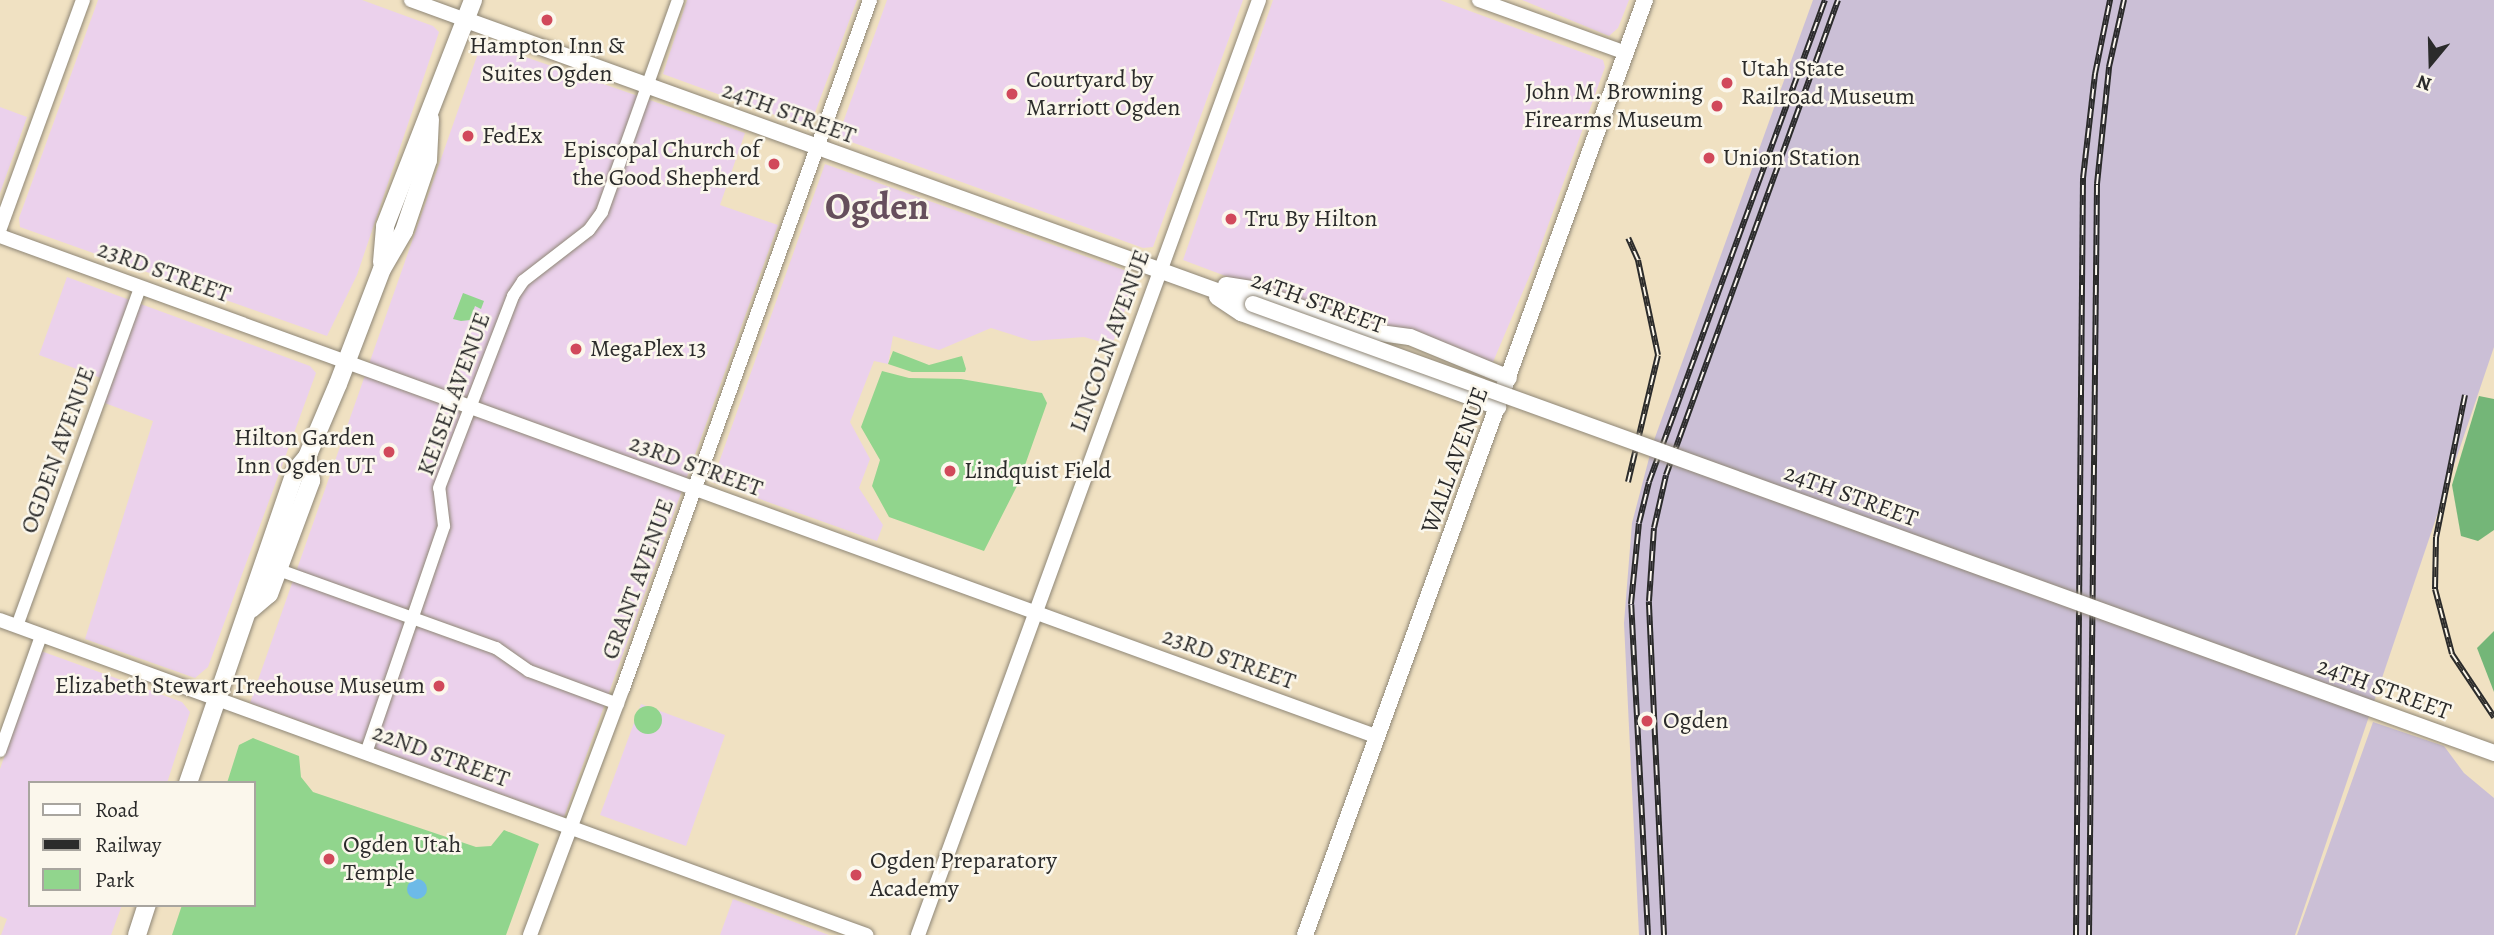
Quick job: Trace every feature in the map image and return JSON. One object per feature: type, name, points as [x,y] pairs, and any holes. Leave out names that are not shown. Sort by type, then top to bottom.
[{"type":"main road","points":[[189,781],[251,609],[262,562],[296,470],[307,457],[382,269],[404,231],[428,160],[430,119],[473,0]]},
{"type":"main road","name":"WALL AVENUE","points":[[1305,935],[1645,0]]},
{"type":"main road","name":"24TH STREET","points":[[466,20],[1192,280],[2494,753]]},
{"type":"main road","name":"24TH STREET","points":[[1192,280],[1250,289],[1365,331],[1410,337],[1509,378]]},
{"type":"main road","name":"24TH STREET","points":[[1192,280],[1241,313],[1498,407]]},
{"type":"main road","points":[[251,609],[267,599],[279,570],[311,481],[307,457]]},
{"type":"main road","points":[[137,935],[146,907]]},
{"type":"street","points":[[0,228],[83,0]]},
{"type":"street","name":"24TH STREET","points":[[411,0],[466,20]]},
{"type":"street","name":"KEISEL AVENUE","points":[[366,753],[415,618],[444,526],[439,488],[470,408],[523,281],[589,230],[602,212],[678,0]]},
{"type":"street","name":"GRANT AVENUE","points":[[530,935],[618,704],[870,0]]},
{"type":"street","name":"LINCOLN AVENUE","points":[[918,935],[1259,0]]},
{"type":"street","points":[[1479,0],[1626,53]]},
{"type":"street","name":"23RD STREET","points":[[0,236],[1377,737]]},
{"type":"street","name":"OGDEN AVENUE","points":[[17,626],[140,288]]},
{"type":"street","points":[[279,570],[496,648],[535,674],[618,704]]},
{"type":"street","name":"22ND STREET","points":[[0,620],[866,935]]},
{"type":"street","points":[[0,751],[6,716],[41,636]]},
{"type":"shaded area","points":[[98,0],[362,0],[433,26],[439,32],[357,275],[327,336],[20,227],[19,218]]},
{"type":"shaded area","points":[[687,0],[857,0],[811,123],[802,125],[663,74]]},
{"type":"shaded area","points":[[887,0],[1243,0],[1153,247],[1143,248],[843,139],[840,131]]},
{"type":"shaded area","points":[[1273,0],[1440,0],[1603,60],[1605,67],[1532,270],[1493,362],[1358,326],[1183,260]]},
{"type":"shaded area","points":[[1522,0],[1629,0],[1618,28],[1609,36]]},
{"type":"shaded area","points":[[1813,0],[2494,0],[2494,347],[2295,935],[1639,935],[1624,623],[1632,523],[1653,443]]},
{"type":"shaded area","points":[[482,42],[745,133],[720,205],[778,225],[564,817],[250,703]]},
{"type":"shaded area","points":[[0,107],[27,117],[0,193]]},
{"type":"shaded area","points":[[825,164],[1138,275],[1112,345],[1084,337],[1032,341],[991,328],[939,350],[893,336],[888,364],[874,361],[850,422],[870,459],[859,488],[883,525],[877,541],[712,482]]},
{"type":"shaded area","points":[[67,277],[310,366],[316,373],[208,667],[195,678],[85,639],[153,421],[102,402],[109,381],[39,355]]},
{"type":"shaded area","points":[[41,651],[182,702],[190,712],[168,781],[28,781],[28,907],[121,907],[111,935],[1,935],[7,919],[0,916],[0,769]]},
{"type":"shaded area","points":[[641,704],[725,735],[686,846],[600,815]]},
{"type":"shaded area","points":[[2373,722],[2444,746],[2464,773],[2494,798],[2494,935],[2297,935]]},
{"type":"shaded area","points":[[733,899],[829,935],[720,935]]},
{"type":"green space","points":[[463,293],[484,301],[481,309],[475,306],[470,320],[461,321],[453,319]]},
{"type":"green space","points":[[893,351],[929,365],[962,356],[966,369],[965,372],[912,372],[888,364]]},
{"type":"green space","name":"Lindquist Field","points":[[882,371],[909,378],[961,379],[1042,393],[1047,403],[1019,482],[984,551],[889,517],[872,486],[880,460],[861,427]]},
{"type":"green space","points":[[2479,396],[2494,399],[2494,530],[2478,541],[2461,536],[2452,485]]},
{"type":"green space","points":[[2494,631],[2494,692],[2477,648]]},
{"type":"green space","points":[[648,706],[658,710],[662,720],[658,730],[648,734],[638,730],[634,720],[638,710]]},
{"type":"green space","points":[[253,738],[299,756],[301,777],[313,792],[476,847],[491,846],[504,830],[539,844],[506,935],[172,935],[181,907],[256,907],[256,781],[228,781],[239,745]]},
{"type":"water","points":[[417,879],[424,882],[427,889],[424,896],[417,899],[410,896],[407,889],[410,882]]},
{"type":"railway","points":[[1648,935],[1631,604],[1639,523],[1649,482],[1825,0]]},
{"type":"railway","points":[[1664,935],[1649,601],[1654,528],[1666,475],[1838,0]]},
{"type":"railway","points":[[2076,935],[2083,178],[2095,74],[2110,0]]},
{"type":"railway","points":[[2089,935],[2097,184],[2109,67],[2124,0]]},
{"type":"railway","points":[[1628,238],[1638,260],[1658,355],[1628,482]]},
{"type":"railway","points":[[2465,395],[2436,537],[2435,589],[2452,654],[2494,717]]},
{"type":"place","name":"Hampton Inn & Suites Ogden","points":[[547,20]]},
{"type":"place","name":"Utah State Railroad Museum","points":[[1727,83]]},
{"type":"place","name":"Courtyard by Marriott Ogden","points":[[1012,94]]},
{"type":"place","name":"John M. Browning Firearms Museum","points":[[1717,106]]},
{"type":"place","name":"FedEx","points":[[468,136]]},
{"type":"place","name":"Union Station","points":[[1709,158]]},
{"type":"place","name":"Episcopal Church of the Good Shepherd","points":[[774,164]]},
{"type":"place","name":"Tru By Hilton","points":[[1231,219]]},
{"type":"place","name":"MegaPlex 13","points":[[576,349]]},
{"type":"place","name":"Hilton Garden Inn Ogden UT","points":[[389,452]]},
{"type":"place","name":"Lindquist Field","points":[[950,471]]},
{"type":"place","name":"Elizabeth Stewart Treehouse Museum","points":[[439,686]]},
{"type":"place","name":"Ogden","points":[[1647,721]]},
{"type":"place","name":"Ogden Utah Temple","points":[[329,859]]},
{"type":"place","name":"Ogden Preparatory Academy","points":[[856,875]]},
{"type":"district","name":"Ogden","points":[[877,207]]}]
